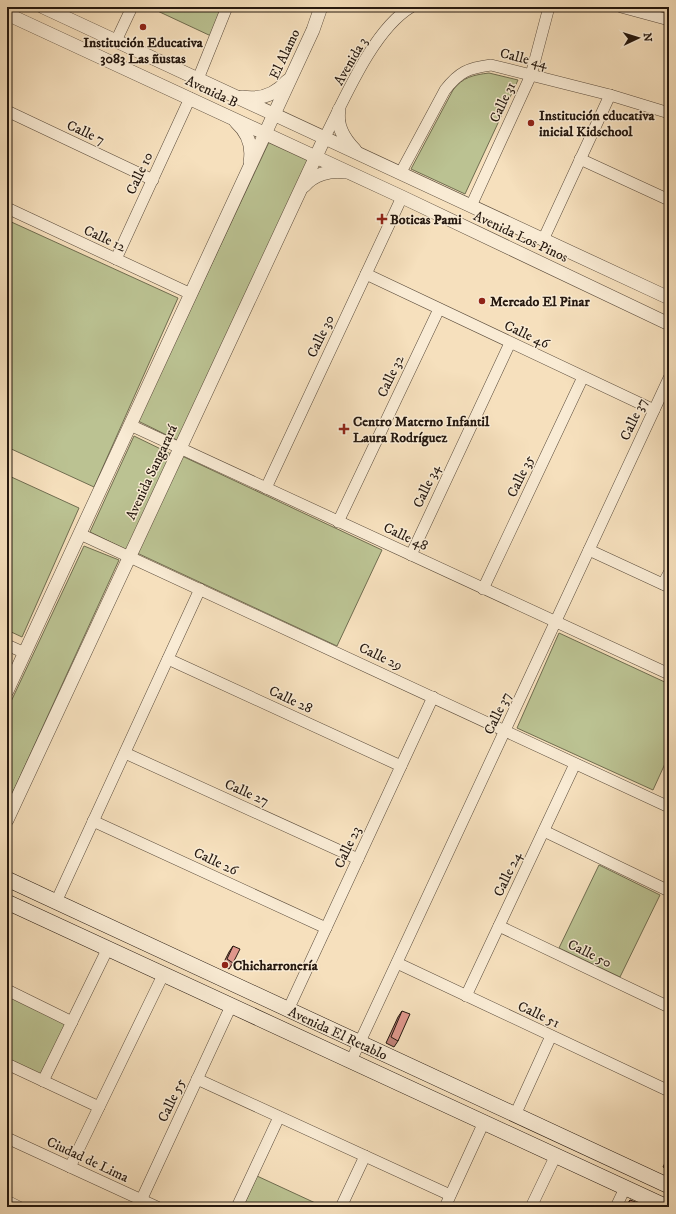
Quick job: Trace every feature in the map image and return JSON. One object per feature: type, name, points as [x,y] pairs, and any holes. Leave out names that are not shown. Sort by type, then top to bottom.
[{"type":"main road","name":"Avenida El Retablo","points":[[9,879],[669,1186]]},
{"type":"main road","name":"Avenida El Retablo","points":[[7,902],[164,973],[231,1006],[667,1207]]},
{"type":"street","name":"Avenida B","points":[[43,7],[325,138]]},
{"type":"street","points":[[116,41],[132,7]]},
{"type":"street","points":[[198,79],[227,7]]},
{"type":"street","name":"El Alamo","points":[[274,114],[313,30],[321,7]]},
{"type":"street","name":"Avenida 3","points":[[325,138],[364,61],[400,14],[411,7]]},
{"type":"street","name":"Calle 31","points":[[471,206],[531,75],[548,7]]},
{"type":"street","points":[[621,7],[669,20]]},
{"type":"street","name":"Avenida B","points":[[7,14],[316,157]]},
{"type":"street","points":[[71,44],[80,24]]},
{"type":"street","name":"Calle 44","points":[[401,172],[445,90],[454,79],[464,71],[474,67],[491,65],[610,95],[669,113]]},
{"type":"street","points":[[233,95],[252,98],[265,96],[283,85],[294,71]]},
{"type":"street","points":[[543,240],[610,95]]},
{"type":"street","name":"Calle 10","points":[[116,259],[190,98]]},
{"type":"street","points":[[340,110],[339,120],[342,133],[350,145],[362,154]]},
{"type":"street","name":"Calle 7","points":[[7,111],[153,180]]},
{"type":"street","points":[[7,692],[274,114]]},
{"type":"street","points":[[228,116],[240,126],[250,144],[251,158],[247,172]]},
{"type":"street","name":"Avenida Los Pinos","points":[[325,138],[401,172],[669,298]]},
{"type":"street","name":"Avenida Sangarará","points":[[7,820],[128,556],[325,138]]},
{"type":"street","name":"Avenida Los Pinos","points":[[316,157],[669,324]]},
{"type":"street","points":[[580,159],[669,200]]},
{"type":"street","points":[[298,195],[307,183],[324,173],[338,171],[353,174]]},
{"type":"street","name":"Calle 30","points":[[266,488],[402,197]]},
{"type":"street","name":"Calle 12","points":[[7,208],[191,294]]},
{"type":"street","points":[[495,241],[505,222]]},
{"type":"street","name":"Calle 46","points":[[366,274],[654,410]]},
{"type":"street","name":"Calle 32","points":[[338,522],[439,309]]},
{"type":"street","name":"Calle 34","points":[[411,555],[510,343]]},
{"type":"street","name":"Calle 35","points":[[483,589],[583,377]]},
{"type":"street","name":"Calle 37","points":[[351,1061],[669,378]]},
{"type":"street","name":"Calle 48","points":[[130,425],[669,674]]},
{"type":"street","name":"Calle 29","points":[[80,534],[669,807]]},
{"type":"street","points":[[589,550],[666,586],[669,572]]},
{"type":"street","points":[[56,902],[200,589]]},
{"type":"street","points":[[7,645],[25,653]]},
{"type":"street","name":"Calle 28","points":[[168,659],[401,766]]},
{"type":"street","name":"Calle 23","points":[[288,1010],[433,697]]},
{"type":"street","name":"Calle 27","points":[[124,753],[358,859]]},
{"type":"street","name":"Calle 24","points":[[466,996],[575,764]]},
{"type":"street","name":"Calle 26","points":[[93,821],[326,928]]},
{"type":"street","points":[[544,831],[669,891]]},
{"type":"street","name":"Calle 50","points":[[499,926],[669,1007]]},
{"type":"street","points":[[43,1081],[108,948]]},
{"type":"street","name":"Calle 51","points":[[397,964],[551,1036],[668,1088]]},
{"type":"street","points":[[70,1167],[164,973]]},
{"type":"street","points":[[7,990],[72,1022]]},
{"type":"street","name":"Calle 55","points":[[139,1203],[231,1006]]},
{"type":"street","points":[[515,1115],[551,1036]]},
{"type":"street","points":[[7,1064],[99,1107]]},
{"type":"street","points":[[197,1079],[450,1195]]},
{"type":"street","points":[[237,1207],[279,1117]]},
{"type":"street","points":[[445,1207],[484,1122]]},
{"type":"street","name":"Ciudad de Lima","points":[[7,1138],[70,1167],[139,1203],[157,1207]]},
{"type":"street","points":[[341,1207],[365,1156]]},
{"type":"street","points":[[531,1207],[556,1156]]},
{"type":"street","points":[[616,1207],[625,1188]]},
{"type":"street","points":[[7,1201],[19,1207]]},
{"type":"green space","points":[[149,7],[221,7],[211,36]]},
{"type":"green space","points":[[489,73],[518,80],[465,194],[411,169],[453,90],[469,77]]},
{"type":"green space","points":[[269,142],[309,160],[179,441],[138,421]]},
{"type":"green space","points":[[7,220],[178,298],[94,487],[7,447]]},
{"type":"green space","points":[[134,436],[171,454],[127,550],[90,532]]},
{"type":"green space","points":[[182,456],[382,550],[337,646],[137,553]]},
{"type":"green space","points":[[7,475],[79,508],[22,637],[7,630]]},
{"type":"green space","points":[[84,546],[119,560],[7,805],[7,710]]},
{"type":"green space","points":[[559,633],[669,684],[669,755],[653,790],[517,728]]},
{"type":"green space","points":[[599,865],[660,895],[620,977],[559,948]]},
{"type":"green space","points":[[7,995],[66,1024],[40,1076],[7,1059]]},
{"type":"green space","points":[[257,1176],[324,1207],[243,1207]]},
{"type":"building","points":[[233,946],[240,949],[233,963],[227,959]]},
{"type":"building","points":[[402,1011],[410,1014],[398,1041],[391,1037]]},
{"type":"building","points":[[630,1200],[641,1204],[640,1207],[627,1207]]},
{"type":"place","name":"Institución Educativa 3083 Las ñustas","points":[[143,27]]},
{"type":"place","name":"Institución educativa inicial Kidschool","points":[[531,123]]},
{"type":"place","name":"Boticas Pami","points":[[382,219]]},
{"type":"place","name":"Mercado El Pinar","points":[[482,301]]},
{"type":"place","name":"Centro Materno Infantil Laura Rodríguez","points":[[344,429]]},
{"type":"place","name":"Chicharronería","points":[[225,965]]}]
